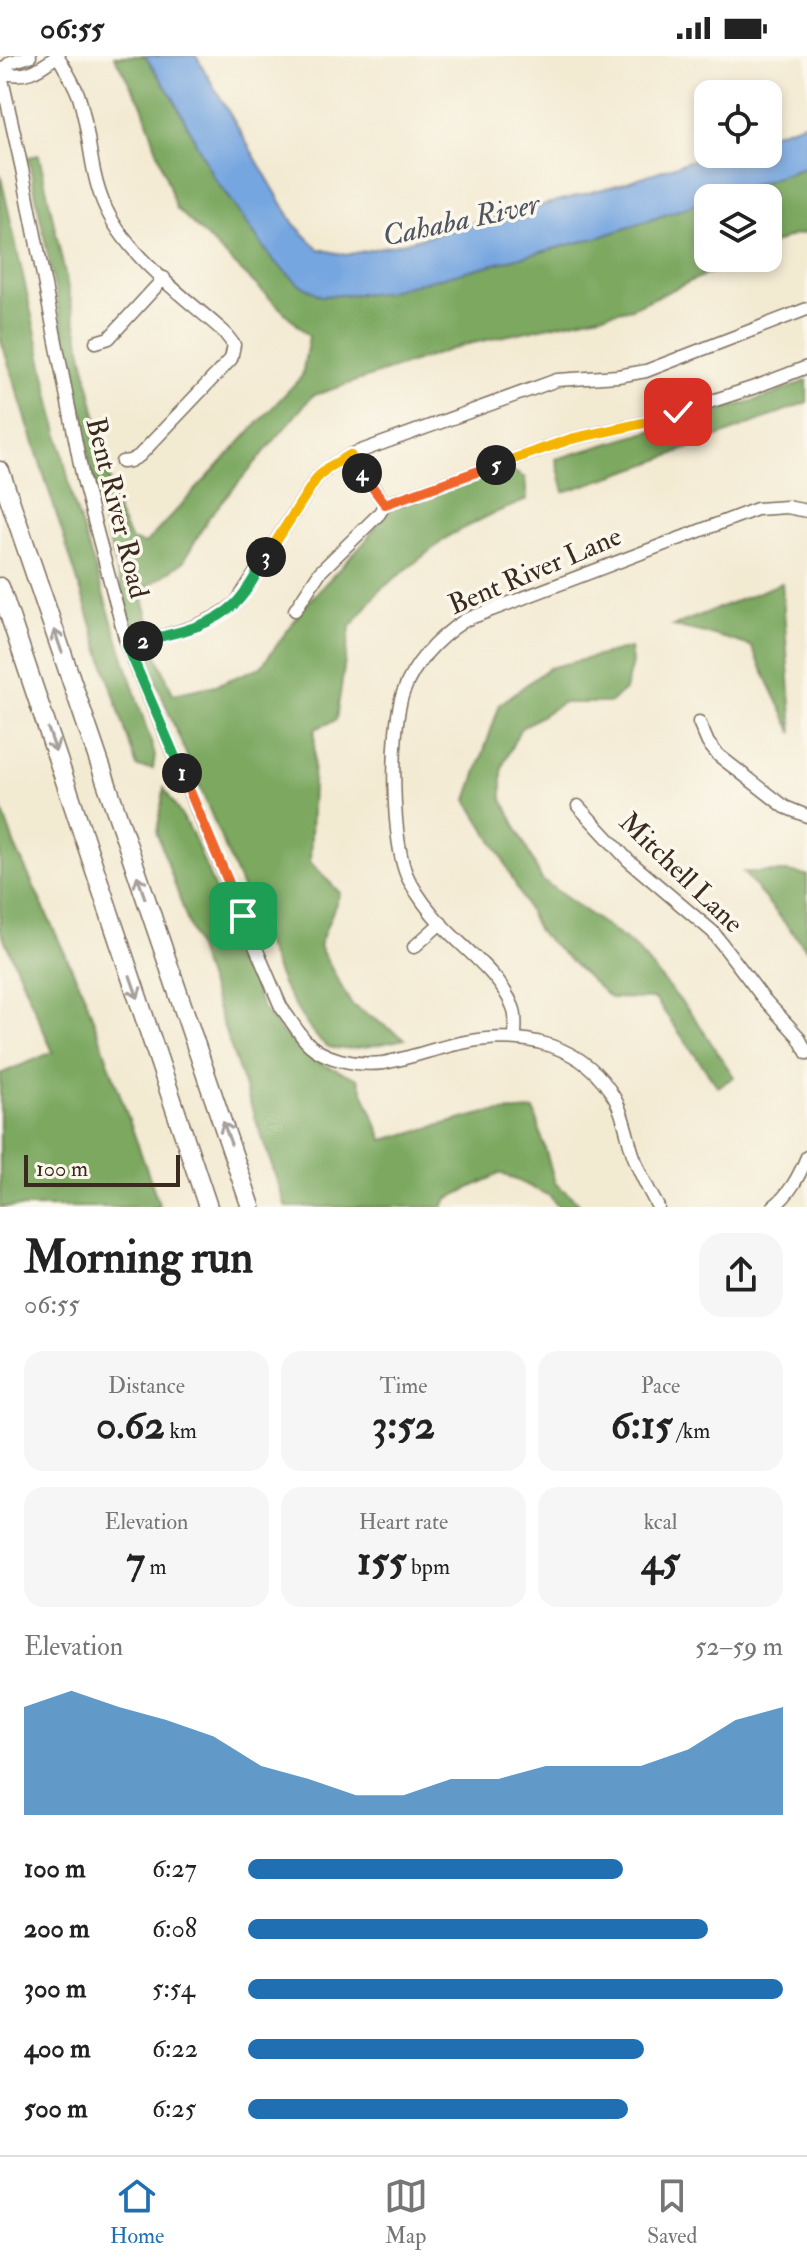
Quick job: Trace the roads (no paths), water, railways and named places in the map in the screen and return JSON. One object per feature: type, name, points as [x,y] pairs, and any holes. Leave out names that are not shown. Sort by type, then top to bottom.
[{"type":"highway","points":[[0,471],[251,1207]]},
{"type":"highway","points":[[0,587],[208,1207]]},
{"type":"street","points":[[0,71],[11,62],[30,56]]},
{"type":"street","points":[[0,71],[16,76],[38,70],[57,56],[79,97],[103,201],[112,221],[137,255],[224,332],[234,345],[231,359],[139,456],[122,462]]},
{"type":"street","name":"Bent River Road","points":[[0,71],[83,479],[127,645],[281,1007],[306,1042],[345,1061],[372,1064],[469,1041],[515,1037],[538,1041],[569,1053],[599,1076],[615,1098],[634,1157],[658,1207]]},
{"type":"street","points":[[96,342],[109,338],[164,278]]},
{"type":"street","points":[[127,645],[208,622],[236,603],[310,487],[327,468],[350,455],[557,380],[646,371],[807,309]]},
{"type":"street","points":[[295,610],[320,572],[379,514],[385,504],[571,439],[648,422],[807,367]]},
{"type":"street","points":[[350,455],[385,504]]},
{"type":"street","name":"Bent River Lane","points":[[515,1037],[515,1013],[505,993],[492,975],[429,911],[407,877],[397,842],[396,732],[408,682],[425,655],[465,620],[757,509],[787,507],[807,511]]},
{"type":"street","points":[[699,722],[708,743],[718,755],[785,807],[807,816]]},
{"type":"street","name":"Mitchell Lane","points":[[578,806],[628,860],[713,932],[763,998],[798,1036],[807,1053]]},
{"type":"street","points":[[414,947],[441,923]]},
{"type":"street","points":[[773,1207],[798,1179],[807,1157]]},
{"type":"water","points":[[145,56],[196,56],[294,224],[319,249],[346,255],[621,184],[694,159],[694,168],[782,168],[782,130],[807,122],[807,167],[757,184],[694,184],[694,205],[603,236],[381,293],[321,296],[299,284],[273,260],[213,176],[174,99]]},
{"type":"water label","name":"Cahaba River","points":[[461,220]]}]
